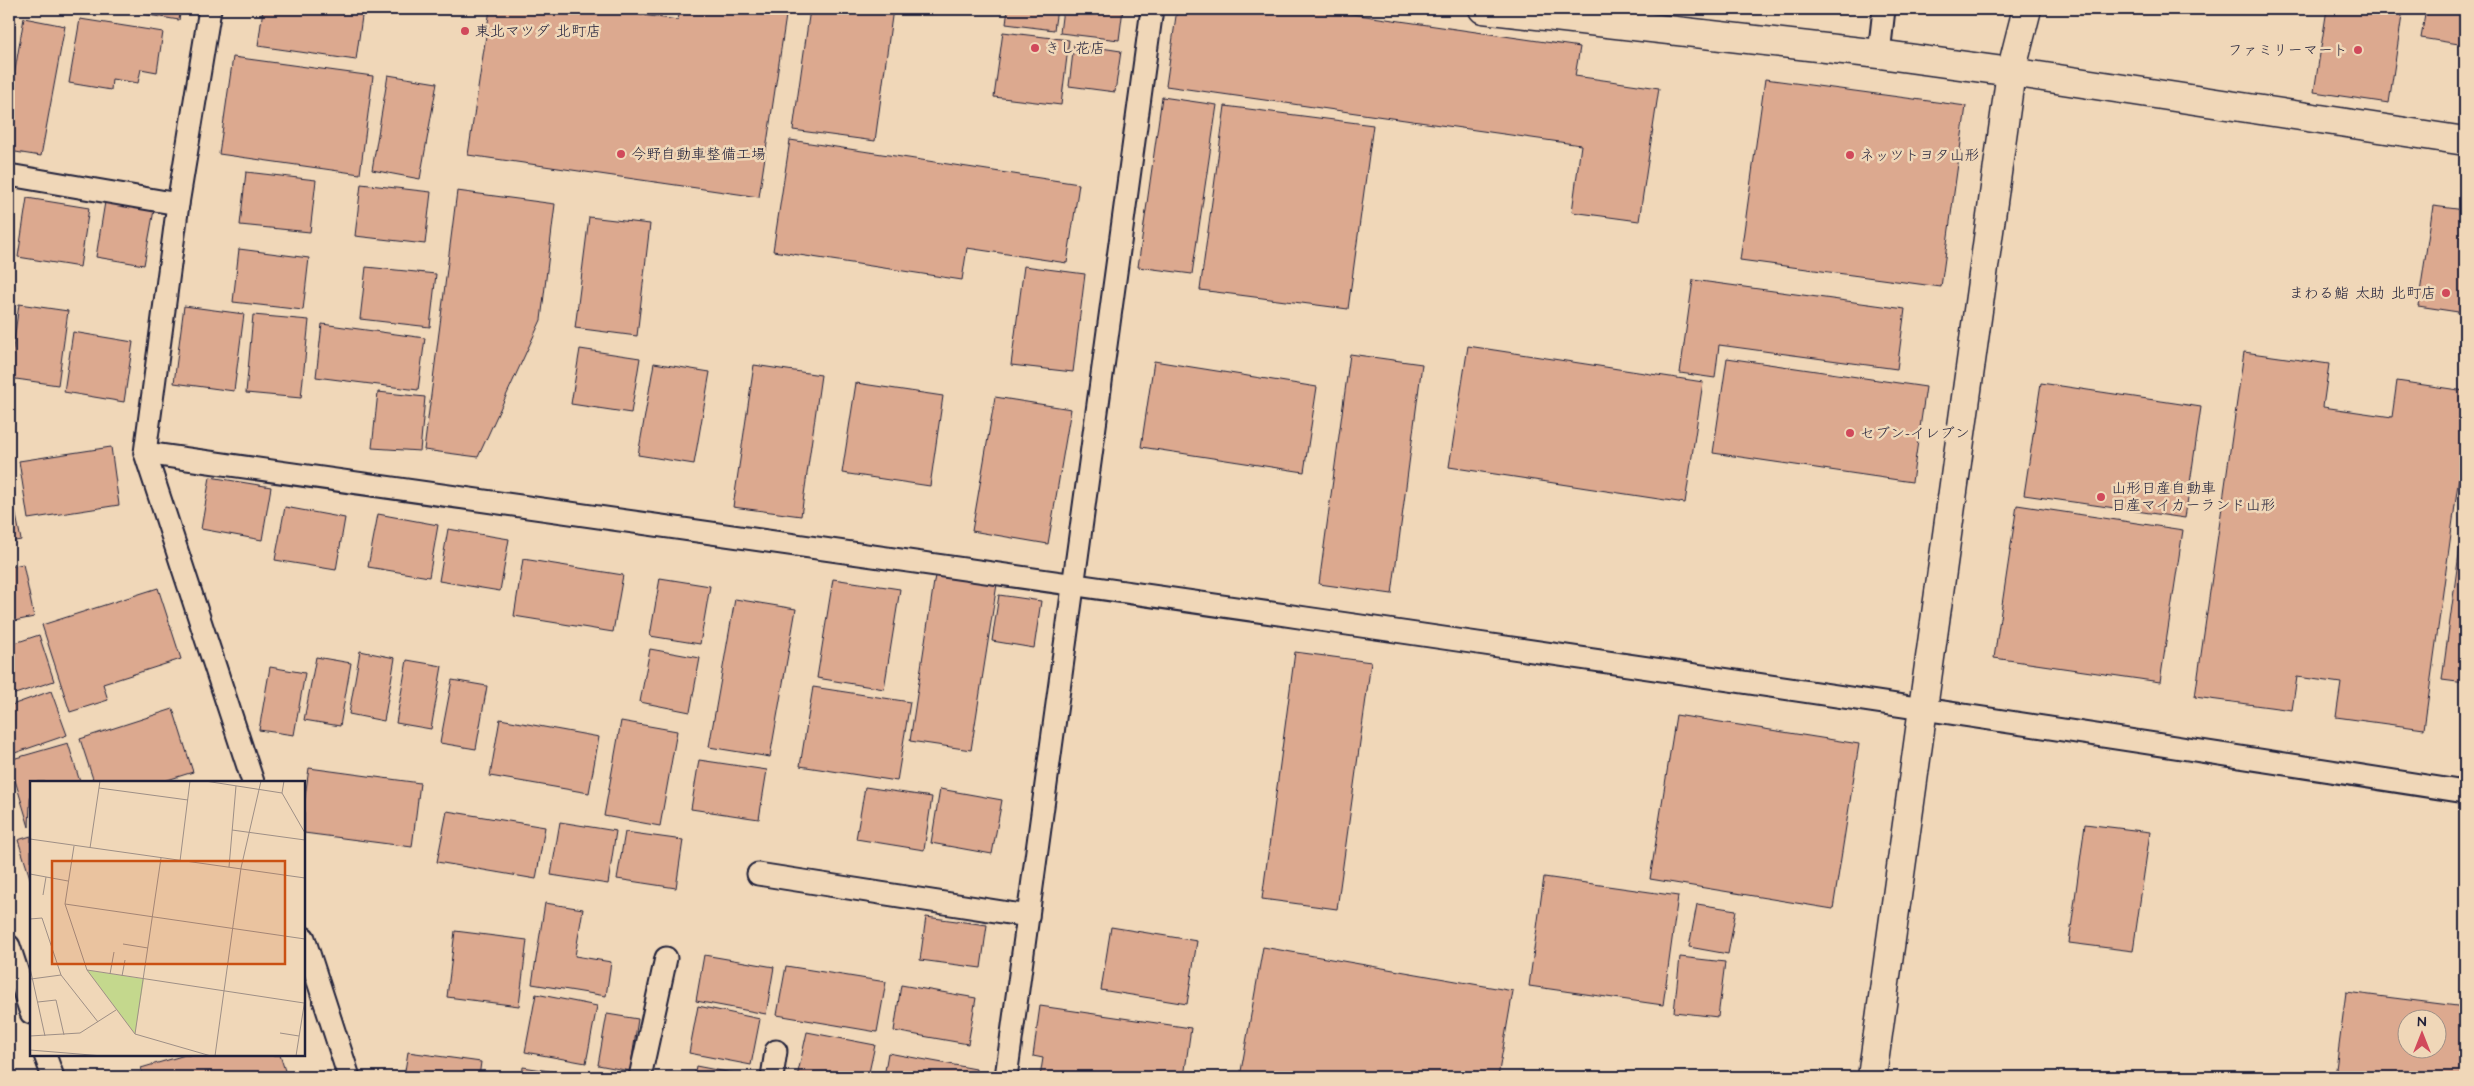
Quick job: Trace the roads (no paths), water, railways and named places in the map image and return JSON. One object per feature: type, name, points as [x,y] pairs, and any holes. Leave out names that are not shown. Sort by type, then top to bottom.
[{"type":"street","points":[[1482,9],[1879,54],[2465,141]]},
{"type":"street","points":[[1872,1077],[2010,72],[2027,9]]},
{"type":"lane","points":[[210,9],[178,204],[145,453],[253,781]]},
{"type":"lane","points":[[1006,1077],[1072,583],[1152,9]]},
{"type":"lane","points":[[1879,54],[1884,9]]},
{"type":"lane","points":[[9,175],[178,204]]},
{"type":"lane","points":[[145,453],[1072,583],[1923,707],[2465,792]]},
{"type":"lane","points":[[758,874],[1028,916]]},
{"type":"lane","points":[[305,941],[349,1077]]},
{"type":"lane","points":[[9,946],[30,1010]]},
{"type":"lane","points":[[640,1077],[666,958]]},
{"type":"lane","points":[[772,1077],[776,1050]]},
{"type":"lane","points":[[45,1056],[53,1077]]},
{"type":"place","name":"東北マツダ 北町店","points":[[465,31]]},
{"type":"place","name":"きし花店","points":[[1035,48]]},
{"type":"place","name":"ファミリーマート","points":[[2358,50]]},
{"type":"place","name":"今野自動車整備工場","points":[[621,154]]},
{"type":"place","name":"ネッツトヨタ山形","points":[[1850,155]]},
{"type":"place","name":"まわる鮨 太助 北町店","points":[[2446,293]]},
{"type":"place","name":"セブン-イレブン","points":[[1850,433]]},
{"type":"place","name":"山形日産自動車 日産マイカーランド山形","points":[[2101,497]]}]
